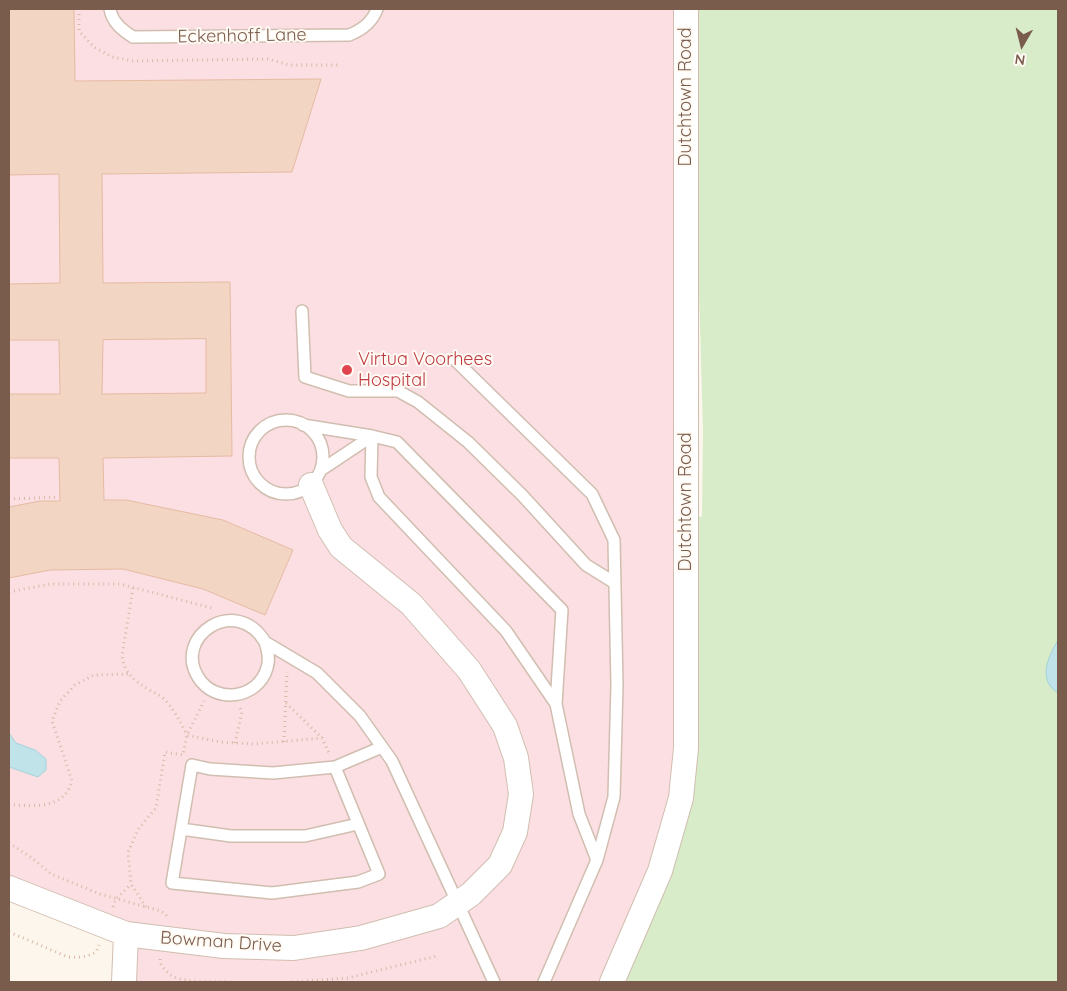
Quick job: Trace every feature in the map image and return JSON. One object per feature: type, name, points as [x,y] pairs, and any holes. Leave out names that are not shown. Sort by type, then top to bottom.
[{"type":"street","name":"Dutchtown Road","points":[[612,982],[660,871],[680,798],[686,748],[686,9]]},
{"type":"street","name":"Bowman Drive","points":[[9,888],[126,934],[224,946],[294,948],[361,938],[439,916],[471,894],[500,866],[515,832],[521,794],[516,758],[505,726],[463,662],[412,604],[341,547],[330,530],[316,477]]},
{"type":"street","points":[[124,982],[126,934]]},
{"type":"lane","name":"Eckenhoff Lane","points":[[110,9],[116,23],[133,37],[349,34],[359,31],[368,24],[377,9]]},
{"type":"lane","points":[[302,311],[305,377],[349,392],[398,391],[418,402],[468,442],[522,496],[586,565],[615,583]]},
{"type":"lane","points":[[454,358],[592,494],[614,540],[617,685],[614,797],[597,860],[544,982]]},
{"type":"lane","points":[[316,477],[323,462],[323,453],[317,436],[311,430],[295,422],[277,422],[262,430],[256,437],[252,444],[250,462],[256,479],[269,490],[287,494],[304,490],[316,477],[372,436]]},
{"type":"lane","points":[[303,425],[397,442],[562,610],[556,704],[579,814],[597,860]]},
{"type":"lane","points":[[372,436],[371,476],[379,497],[506,631],[556,704]]},
{"type":"lane","points":[[223,621],[237,621],[251,626],[265,642],[269,659],[264,676],[253,689],[236,696],[215,692],[203,684],[193,665],[194,650],[204,631],[223,621]]},
{"type":"lane","points":[[265,642],[317,673],[360,716],[392,761],[494,982]]},
{"type":"lane","points":[[335,767],[379,874],[358,882],[272,893],[172,883],[192,765],[273,773],[335,767],[382,747]]},
{"type":"lane","points":[[181,829],[231,836],[305,836],[358,824]]},
{"type":"path","points":[[79,9],[79,31],[94,47],[112,57],[134,61],[268,59],[289,65],[338,65]]},
{"type":"path","points":[[9,499],[60,497]]},
{"type":"path","points":[[9,592],[50,584],[120,584],[212,608]]},
{"type":"path","points":[[284,742],[288,656]]},
{"type":"path","points":[[9,805],[52,804],[66,796],[72,781],[52,721],[60,702],[75,686],[94,675],[128,674]]},
{"type":"path","points":[[235,743],[242,712],[236,696]]},
{"type":"path","points":[[286,703],[322,738]]},
{"type":"path","points":[[146,907],[131,884],[128,852],[139,828],[156,808],[165,752],[183,755],[187,735]]},
{"type":"path","points":[[292,982],[347,978],[437,956]]},
{"type":"path","points":[[197,980],[231,982]]},
{"type":"shaded area","name":"Virtua Voorhees Hospital","points":[[9,9],[686,9],[681,798],[612,982],[124,982],[126,934],[9,888]]},
{"type":"green space","points":[[691,9],[1058,9],[1058,982],[612,982],[681,798],[686,514],[702,517],[703,431]]},
{"type":"water","points":[[1058,640],[1058,693],[1048,682],[1046,668]]},
{"type":"water","points":[[9,733],[16,743],[35,750],[46,759],[46,770],[38,777],[9,767]]},
{"type":"building","points":[[9,9],[74,9],[75,81],[321,79],[292,172],[102,174],[103,283],[230,282],[232,456],[103,458],[104,500],[126,500],[223,520],[293,550],[265,615],[203,589],[123,569],[50,570],[9,578],[9,507],[40,501],[60,501],[59,458],[9,458],[9,394],[60,394],[59,340],[9,340],[9,284],[60,283],[59,174],[9,175]],"holes":[[[206,339],[206,393],[102,394],[103,340]]]},
{"type":"place","name":"Virtua Voorhees Hospital","points":[[347,370]]}]
